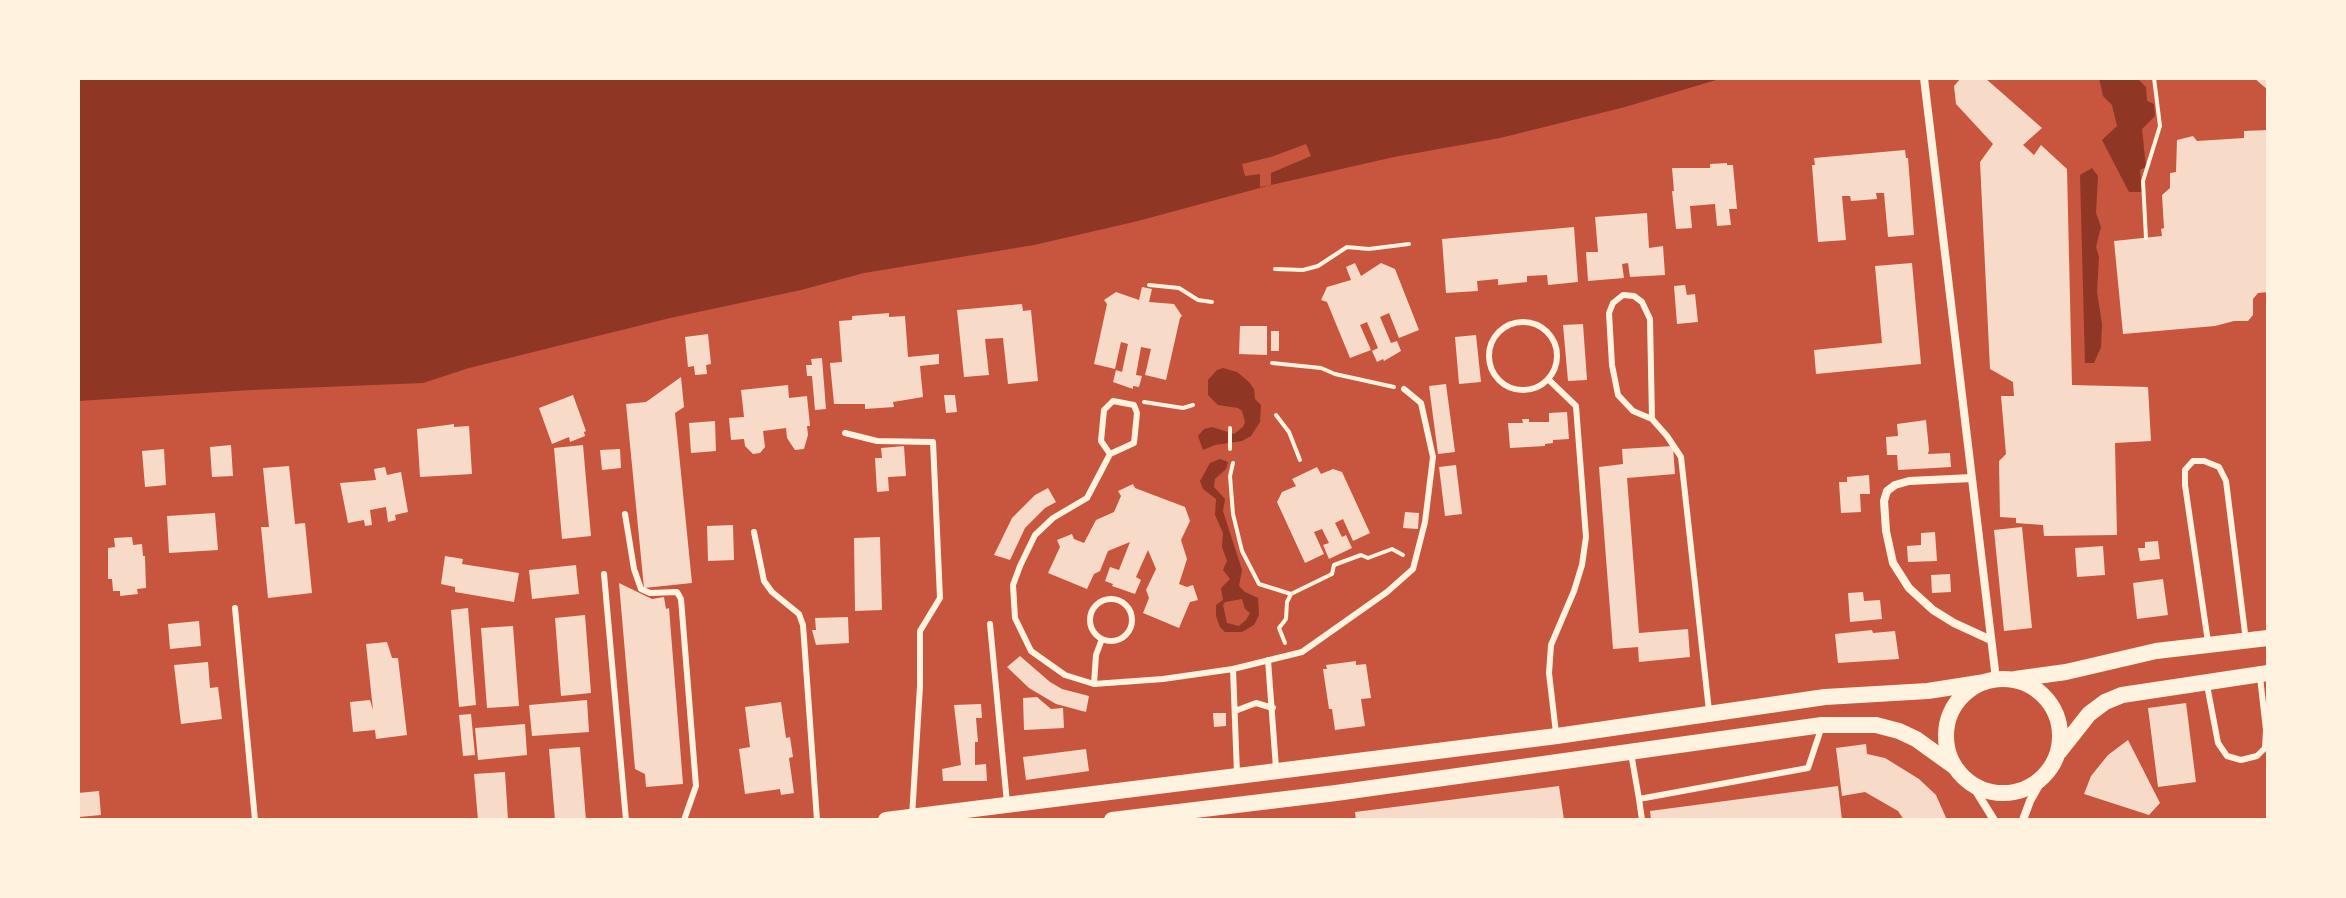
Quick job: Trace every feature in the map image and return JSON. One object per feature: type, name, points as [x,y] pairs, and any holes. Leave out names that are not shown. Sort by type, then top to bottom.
[{"type":"main road","points":[[886,820],[1557,736],[1825,697],[1928,691],[2066,672],[2156,651],[2268,638]]},
{"type":"main road","points":[[1112,820],[1169,817],[1822,725],[1876,725],[1899,731],[1916,739],[1955,767],[1971,783],[1990,791],[2011,792],[2031,785],[2047,771],[2089,714],[2105,702],[2122,695],[2264,673]]},
{"type":"main road","points":[[1955,767],[1946,745],[1947,722],[1951,712],[1965,693],[1997,680],[2033,687],[2051,705],[2060,729],[2057,754]]},
{"type":"street","points":[[1924,78],[1997,680]]},
{"type":"street","points":[[1972,478],[1909,481],[1895,485],[1887,491],[1884,501],[1886,531],[1893,563],[1909,588],[1933,610],[1991,640]]},
{"type":"street","points":[[2023,820],[2047,771]]},
{"type":"street","points":[[1971,783],[1994,820]]},
{"type":"lane","points":[[1652,419],[1650,319],[1642,302],[1634,296],[1623,295],[1613,303],[1609,313],[1612,365],[1618,395],[1633,411],[1652,419],[1681,457],[1710,713]]},
{"type":"lane","points":[[1531,322],[1547,331],[1557,346],[1557,364],[1549,380],[1533,390],[1515,390],[1499,382],[1489,366],[1489,348],[1497,332],[1513,323],[1531,322]]},
{"type":"lane","points":[[1549,380],[1576,406],[1586,537],[1574,591],[1551,645],[1549,673],[1557,736]]},
{"type":"lane","points":[[1110,454],[1101,441],[1104,410],[1113,401],[1134,405],[1137,413],[1134,443],[1110,454],[1087,498],[1053,518],[1035,535],[1013,585],[1015,618],[1031,651],[1065,675],[1094,684],[1163,679],[1233,669],[1302,652],[1387,592],[1413,569],[1425,522],[1433,457],[1421,403],[1404,389]]},
{"type":"lane","points":[[845,433],[877,441],[933,442],[940,598],[920,631],[912,817]]},
{"type":"lane","points":[[2208,645],[2185,485],[2185,470],[2193,461],[2204,461],[2219,467],[2226,481],[2246,641]]},
{"type":"lane","points":[[625,514],[634,569],[641,589],[650,593],[677,592],[681,599],[696,786],[684,820]]},
{"type":"lane","points":[[754,532],[764,581],[772,592],[799,614],[803,625],[817,820]]},
{"type":"lane","points":[[604,574],[626,820]]},
{"type":"lane","points":[[1106,599],[1121,601],[1130,612],[1130,628],[1118,639],[1102,639],[1091,626],[1093,609],[1106,599]]},
{"type":"lane","points":[[235,608],[255,820]]},
{"type":"lane","points":[[990,624],[1007,804]]},
{"type":"lane","points":[[1094,684],[1096,655],[1102,639]]},
{"type":"lane","points":[[1268,660],[1276,770]]},
{"type":"lane","points":[[1233,669],[1237,774]]},
{"type":"lane","points":[[2206,681],[2218,743],[2227,756],[2241,760],[2257,756],[2265,748],[2264,673]]},
{"type":"lane","points":[[1235,711],[1256,703],[1273,708]]},
{"type":"lane","points":[[1639,799],[1808,768],[1822,725]]},
{"type":"lane","points":[[1631,753],[1642,820]]},
{"type":"path","points":[[2146,238],[2143,181],[2160,126],[2154,78]]},
{"type":"path","points":[[1275,269],[1303,270],[1318,266],[1347,247],[1369,249],[1409,244]]},
{"type":"path","points":[[1149,285],[1179,288],[1198,300],[1212,302]]},
{"type":"path","points":[[1272,363],[1321,368],[1404,389]]},
{"type":"path","points":[[1134,405],[1142,402],[1183,408],[1193,405]]},
{"type":"path","points":[[1276,415],[1289,432],[1300,460]]},
{"type":"path","points":[[1230,428],[1230,449]]},
{"type":"path","points":[[1233,463],[1230,476],[1233,514],[1242,551],[1259,584],[1291,594]]},
{"type":"path","points":[[1289,655],[1279,628],[1286,619],[1291,594],[1332,574],[1334,565],[1361,555],[1368,558],[1392,549],[1401,552],[1413,569]]},
{"type":"shaded area","points":[[78,78],[1723,78],[1625,107],[1500,138],[1394,157],[1271,185],[1034,245],[864,273],[469,368],[423,383],[78,401]]},
{"type":"shaded area","points":[[2099,78],[2137,78],[2146,87],[2147,101],[2154,104],[2155,116],[2142,129],[2146,167],[2140,170],[2142,192],[2129,192],[2102,140],[2117,126],[2112,105],[2103,96]]},
{"type":"shaded area","points":[[2092,168],[2098,176],[2096,213],[2101,227],[2096,247],[2099,257],[2097,292],[2102,324],[2101,347],[2094,363],[2085,363],[2080,175]]},
{"type":"shaded area","points":[[1223,368],[1237,372],[1254,389],[1255,399],[1261,405],[1260,422],[1251,436],[1242,441],[1203,450],[1198,436],[1204,429],[1212,427],[1234,434],[1245,422],[1238,408],[1218,405],[1208,395],[1208,380]]},
{"type":"shaded area","points":[[1220,459],[1228,462],[1226,469],[1215,479],[1214,487],[1225,499],[1223,511],[1242,570],[1239,586],[1258,598],[1259,615],[1254,625],[1242,632],[1225,632],[1216,616],[1216,605],[1223,600],[1221,588],[1230,579],[1223,570],[1227,561],[1222,547],[1223,533],[1215,515],[1216,499],[1203,489],[1200,481],[1210,463]],"holes":[[[1242,599],[1250,613],[1239,626],[1227,623],[1225,602]]]},
{"type":"pier","points":[[1306,144],[1311,156],[1271,173],[1271,185],[1260,187],[1260,174],[1245,176],[1242,164]]},
{"type":"building","points":[[1961,78],[1985,78],[2042,128],[2023,145],[2034,155],[2041,145],[2067,169],[2072,385],[2148,387],[2151,441],[2115,443],[2117,535],[2044,536],[2043,525],[2016,523],[2016,518],[2000,517],[1999,461],[2006,454],[2001,396],[2014,396],[2013,382],[1990,369],[1980,162],[1993,144],[1956,104],[1954,86]]},
{"type":"building","points":[[2254,78],[2268,78],[2268,90]]},
{"type":"building","points":[[2268,130],[2268,292],[2258,293],[2253,299],[2253,315],[2248,321],[2215,326],[2123,334],[2114,241],[2162,236],[2162,195],[2170,188],[2170,173],[2176,172],[2177,140],[2193,136],[2197,141],[2244,138],[2244,131]]},
{"type":"building","points":[[1905,150],[1914,235],[1888,237],[1884,193],[1876,193],[1877,199],[1851,201],[1850,196],[1842,196],[1846,240],[1818,242],[1814,158]]},
{"type":"building","points":[[1710,164],[1733,165],[1737,209],[1729,209],[1731,225],[1717,226],[1715,204],[1690,206],[1692,228],[1676,229],[1672,168],[1710,168]]},
{"type":"building","points":[[1647,213],[1649,248],[1663,246],[1665,275],[1630,277],[1628,263],[1622,264],[1624,278],[1588,281],[1586,252],[1598,252],[1595,217]]},
{"type":"building","points":[[1574,227],[1578,282],[1548,285],[1547,275],[1527,276],[1527,282],[1498,285],[1498,279],[1477,281],[1478,291],[1446,293],[1442,239]]},
{"type":"building","points":[[1355,263],[1361,276],[1381,263],[1395,269],[1419,330],[1399,338],[1389,313],[1380,317],[1391,343],[1397,341],[1401,351],[1384,361],[1377,362],[1372,351],[1378,348],[1367,322],[1360,325],[1371,350],[1350,358],[1327,302],[1321,300],[1327,287],[1351,280],[1346,267]]},
{"type":"building","points":[[1912,263],[1921,364],[1816,374],[1814,350],[1882,343],[1875,266]]},
{"type":"building","points":[[1685,285],[1687,295],[1695,294],[1698,322],[1677,324],[1674,286]]},
{"type":"building","points":[[1142,287],[1152,289],[1149,302],[1174,304],[1182,316],[1166,380],[1145,375],[1151,349],[1141,347],[1136,375],[1142,376],[1139,387],[1133,386],[1133,389],[1113,382],[1116,370],[1122,372],[1128,344],[1121,342],[1115,369],[1094,364],[1107,304],[1104,300],[1116,292],[1139,300]]},
{"type":"building","points":[[1022,304],[1023,311],[1031,310],[1038,381],[1008,384],[1003,338],[985,339],[989,375],[964,377],[957,310]]},
{"type":"building","points":[[889,313],[889,317],[905,316],[908,357],[939,354],[939,364],[920,366],[923,397],[893,402],[894,407],[865,409],[865,404],[834,404],[830,363],[842,362],[839,321],[852,320],[852,316]]},
{"type":"building","points":[[1583,324],[1587,380],[1568,381],[1563,325]]},
{"type":"building","points":[[1240,326],[1267,326],[1267,355],[1239,354]]},
{"type":"building","points":[[1271,331],[1279,331],[1279,351],[1271,351]]},
{"type":"building","points":[[708,334],[711,364],[706,365],[707,374],[695,375],[694,366],[688,367],[685,337]]},
{"type":"building","points":[[1476,335],[1481,382],[1459,384],[1455,337]]},
{"type":"building","points":[[822,358],[826,409],[815,410],[812,376],[807,376],[806,365],[812,365],[811,359]]},
{"type":"building","points":[[681,377],[684,407],[675,413],[692,583],[644,588],[626,404],[646,402]]},
{"type":"building","points":[[1446,384],[1455,452],[1438,454],[1429,386]]},
{"type":"building","points":[[788,385],[789,398],[807,396],[810,426],[807,426],[804,449],[795,450],[787,438],[786,428],[763,431],[765,447],[760,453],[753,454],[745,446],[744,439],[731,440],[729,418],[744,417],[741,390]]},
{"type":"building","points":[[573,395],[585,436],[570,442],[569,437],[552,444],[539,408]]},
{"type":"building","points":[[944,395],[955,395],[957,412],[946,413]]},
{"type":"building","points":[[1567,412],[1569,439],[1553,440],[1545,446],[1510,448],[1508,423],[1523,423],[1522,419],[1549,422],[1549,413]]},
{"type":"building","points":[[1926,420],[1928,454],[1950,453],[1951,467],[1898,470],[1897,455],[1887,455],[1886,437],[1898,436],[1897,424]]},
{"type":"building","points":[[715,421],[716,451],[691,453],[689,423]]},
{"type":"building","points":[[454,424],[454,427],[469,426],[472,474],[420,477],[417,429]]},
{"type":"building","points":[[231,445],[233,476],[212,477],[210,447]]},
{"type":"building","points":[[583,445],[591,536],[562,539],[554,448]]},
{"type":"building","points":[[904,446],[906,476],[888,477],[889,491],[877,492],[875,458],[882,458],[881,448]]},
{"type":"building","points":[[1673,446],[1675,474],[1627,478],[1639,633],[1688,629],[1690,657],[1639,662],[1638,647],[1613,649],[1599,467],[1623,464],[1622,449]]},
{"type":"building","points":[[164,449],[166,485],[145,487],[142,451]]},
{"type":"building","points":[[620,449],[621,468],[602,470],[600,450]]},
{"type":"building","points":[[1456,465],[1462,514],[1445,516],[1439,467]]},
{"type":"building","points":[[289,466],[295,524],[305,523],[312,593],[268,598],[261,527],[269,527],[263,468]]},
{"type":"building","points":[[385,467],[387,475],[401,472],[408,512],[395,515],[396,520],[388,522],[386,507],[370,510],[372,525],[365,526],[364,520],[348,523],[340,483],[376,480],[374,469]]},
{"type":"building","points":[[1317,467],[1321,474],[1333,469],[1342,472],[1370,533],[1353,541],[1343,519],[1335,523],[1352,548],[1329,559],[1323,545],[1329,543],[1322,529],[1314,532],[1324,554],[1305,563],[1277,502],[1282,492],[1296,486],[1292,479]]},
{"type":"building","points":[[1869,475],[1870,494],[1860,494],[1861,512],[1841,513],[1839,482],[1847,482],[1847,477]]},
{"type":"building","points":[[1133,484],[1135,488],[1185,507],[1190,521],[1181,540],[1187,559],[1179,584],[1187,587],[1193,585],[1198,600],[1190,602],[1179,628],[1143,613],[1149,598],[1146,590],[1156,569],[1148,550],[1136,577],[1141,580],[1135,594],[1105,581],[1110,567],[1119,570],[1130,542],[1108,551],[1100,571],[1094,574],[1087,589],[1048,573],[1060,547],[1057,540],[1072,534],[1074,539],[1084,543],[1096,520],[1114,512],[1121,496],[1118,491]]},
{"type":"building","points":[[1048,488],[1056,502],[1045,508],[1025,528],[1010,560],[994,555],[1012,518],[1035,495]]},
{"type":"building","points":[[1405,512],[1419,513],[1418,529],[1403,528]]},
{"type":"building","points":[[215,513],[218,550],[169,553],[167,516]]},
{"type":"building","points":[[733,525],[734,560],[708,561],[707,526]]},
{"type":"building","points":[[2022,527],[2032,628],[2004,631],[1994,530]]},
{"type":"building","points":[[1935,532],[1937,561],[1908,562],[1907,546],[1921,545],[1921,533]]},
{"type":"building","points":[[132,537],[133,545],[142,544],[146,588],[137,589],[138,594],[120,596],[120,591],[113,591],[112,579],[108,579],[108,548],[115,547],[114,538]]},
{"type":"building","points":[[880,537],[882,610],[855,611],[854,538]]},
{"type":"building","points":[[2158,541],[2160,559],[2140,561],[2138,548],[2145,548],[2145,542]]},
{"type":"building","points":[[2103,546],[2105,575],[2077,577],[2075,548]]},
{"type":"building","points":[[445,556],[463,559],[462,564],[519,573],[514,602],[455,592],[455,587],[441,584]]},
{"type":"building","points":[[576,565],[579,594],[532,599],[529,570]]},
{"type":"building","points":[[1950,574],[1951,592],[1932,593],[1931,575]]},
{"type":"building","points":[[2163,579],[2168,615],[2137,619],[2133,583]]},
{"type":"building","points":[[619,583],[652,599],[664,597],[666,609],[669,608],[683,784],[646,787],[645,774],[635,769]]},
{"type":"building","points":[[1863,592],[1864,601],[1880,600],[1882,619],[1850,622],[1848,593]]},
{"type":"building","points":[[468,608],[476,705],[459,707],[451,610]]},
{"type":"building","points":[[585,615],[591,693],[561,696],[555,618]]},
{"type":"building","points":[[848,617],[849,643],[816,645],[812,630],[816,630],[815,618]]},
{"type":"building","points":[[199,621],[201,646],[170,649],[168,624]]},
{"type":"building","points":[[513,626],[519,706],[487,708],[481,628]]},
{"type":"building","points":[[1872,630],[1873,633],[1895,631],[1899,659],[1838,663],[1835,634]]},
{"type":"building","points":[[387,642],[392,658],[398,658],[407,735],[376,739],[375,730],[353,732],[350,702],[370,700],[373,710],[366,644]]},
{"type":"building","points":[[1020,656],[1062,689],[1089,696],[1086,712],[1056,704],[1029,688],[1007,667]]},
{"type":"building","points":[[1356,661],[1356,665],[1366,664],[1371,698],[1361,699],[1365,726],[1335,730],[1323,669],[1327,669],[1326,665]]},
{"type":"building","points":[[208,662],[210,688],[218,687],[222,719],[181,724],[174,665]]},
{"type":"building","points":[[1037,697],[1051,709],[1063,708],[1064,728],[1024,730],[1023,698]]},
{"type":"building","points":[[587,700],[589,732],[532,736],[529,705]]},
{"type":"building","points":[[781,702],[786,738],[790,737],[793,757],[789,758],[794,793],[781,795],[780,789],[745,794],[739,749],[750,747],[745,707]]},
{"type":"building","points":[[2186,703],[2196,782],[2158,787],[2148,708]]},
{"type":"building","points":[[981,704],[982,718],[976,718],[978,742],[975,742],[975,765],[986,764],[987,781],[943,781],[942,769],[961,765],[954,705]]},
{"type":"building","points":[[1213,713],[1226,713],[1226,726],[1214,727]]},
{"type":"building","points":[[471,714],[475,755],[463,756],[459,715]]},
{"type":"building","points":[[525,724],[527,755],[478,760],[475,728]]},
{"type":"building","points":[[2128,740],[2160,803],[2149,815],[2084,794],[2091,776],[2108,755]]},
{"type":"building","points":[[1866,744],[1867,754],[1885,758],[1919,779],[1936,795],[1947,820],[1904,820],[1898,811],[1865,792],[1842,796],[1836,748]]},
{"type":"building","points":[[580,747],[586,820],[555,820],[549,749]]},
{"type":"building","points":[[1086,749],[1089,771],[1026,780],[1023,757]]},
{"type":"building","points":[[505,772],[508,820],[478,820],[474,774]]},
{"type":"building","points":[[1559,786],[1564,820],[1356,820],[1355,812]]},
{"type":"building","points":[[1838,786],[1842,820],[1651,820],[1650,811]]},
{"type":"building","points":[[99,791],[101,815],[79,817],[78,793]]}]
